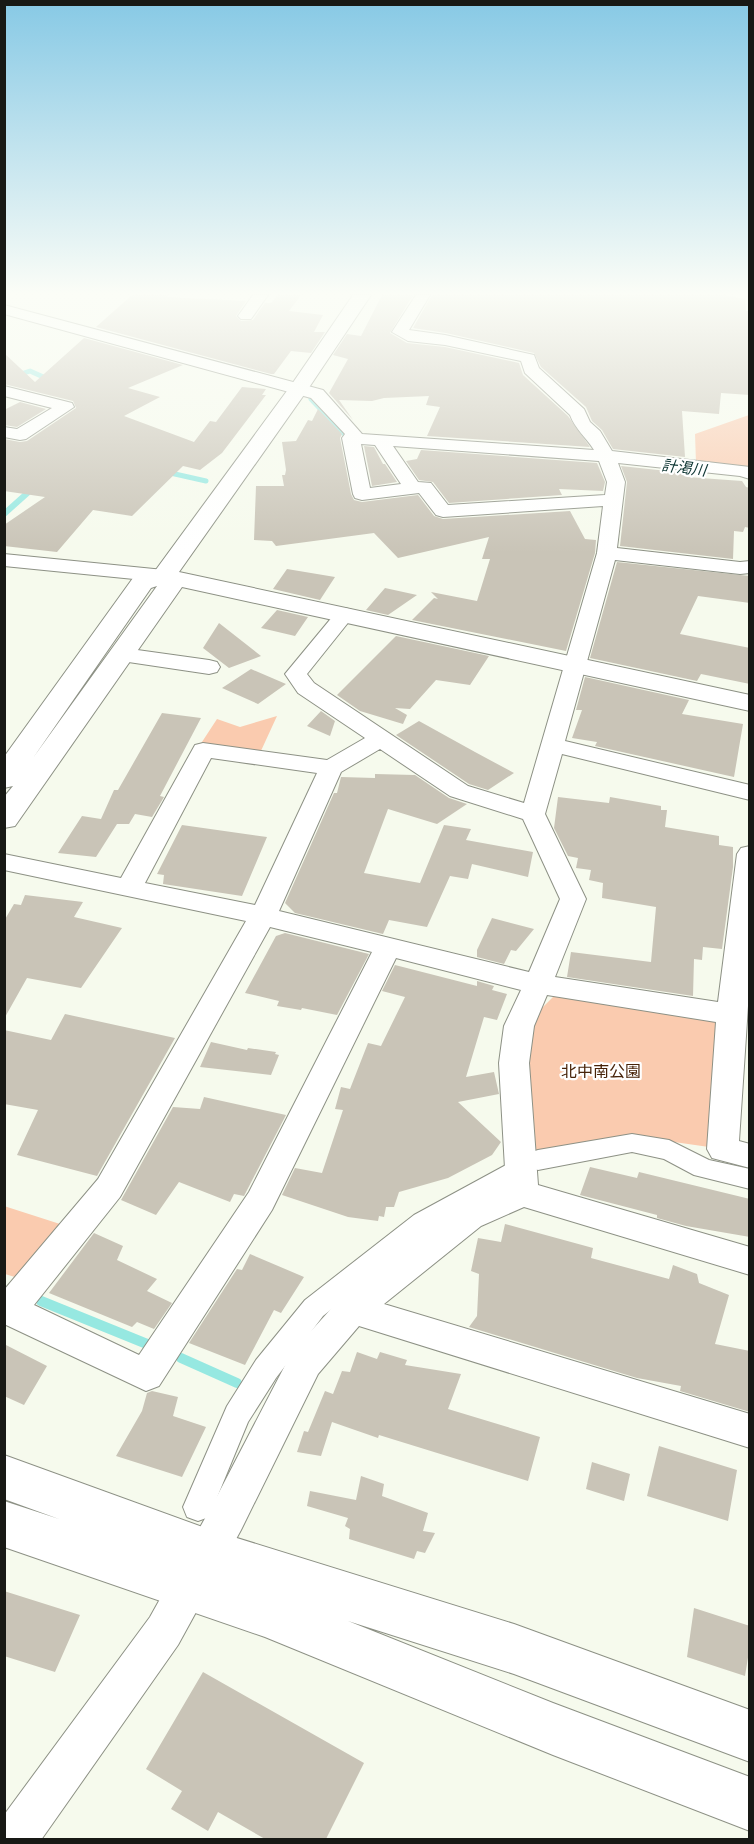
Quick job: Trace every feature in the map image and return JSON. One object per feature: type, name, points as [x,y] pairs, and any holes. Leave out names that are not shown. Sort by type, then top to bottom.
[{"type":"street","points":[[273,381],[317,394],[354,434],[351,438],[362,494],[424,487],[443,511],[613,500]]},
{"type":"street","points":[[4,779],[142,583],[164,576],[304,381]]},
{"type":"street","points":[[198,1549],[305,1363],[352,1309],[514,1184],[522,1167],[514,1063],[519,1026],[573,899],[533,814],[607,553],[616,482],[606,456],[594,435],[582,424],[578,413],[543,381]]},
{"type":"street","points":[[4,391],[66,407],[20,435],[4,432]]},
{"type":"street","points":[[351,438],[606,456],[745,471],[750,474]]},
{"type":"street","points":[[380,440],[413,488]]},
{"type":"street","points":[[607,553],[740,568],[750,567]]},
{"type":"street","points":[[4,560],[164,576],[750,703]]},
{"type":"street","points":[[4,819],[170,586],[164,576]]},
{"type":"street","points":[[345,614],[296,674],[306,688],[459,791],[533,814]]},
{"type":"street","points":[[123,655],[209,667]]},
{"type":"street","points":[[382,738],[331,768],[263,915],[109,1188],[7,1308],[146,1376],[261,1201],[388,947]]},
{"type":"street","points":[[552,745],[750,793]]},
{"type":"street","points":[[129,888],[203,750],[331,768]]},
{"type":"street","points":[[750,854],[731,1014],[723,1149],[750,1156]]},
{"type":"street","points":[[4,862],[263,915],[538,984],[731,1014]]},
{"type":"street","points":[[538,1160],[632,1140],[669,1150],[703,1168],[750,1179]]},
{"type":"street","points":[[14,1839],[164,1631],[198,1549],[237,1415],[266,1370],[314,1308],[423,1222],[514,1184],[750,1261]]},
{"type":"street","points":[[352,1309],[750,1431]]},
{"type":"street","points":[[4,1477],[198,1549],[514,1649],[750,1736]]},
{"type":"street","points":[[4,1524],[198,1549],[265,1612],[553,1728],[750,1804]]},
{"type":"green space","points":[[749,415],[749,468],[696,463],[695,434]]},
{"type":"green space","points":[[277,716],[260,753],[200,745],[217,719],[240,727]]},
{"type":"green space","name":"北中南公園","points":[[558,992],[711,1019],[720,1025],[709,1147],[632,1136],[545,1154],[535,1151],[528,1044],[535,1015]]},
{"type":"green space","points":[[4,1206],[60,1224],[18,1278],[5,1274]]},
{"type":"building","points":[[4,381],[145,381],[128,388],[160,397],[124,416],[194,442],[210,421],[216,422],[242,387],[266,389],[262,395],[266,395],[222,453],[200,470],[183,466],[132,516],[93,510],[57,552],[4,546],[4,525],[45,497],[4,491],[4,439],[27,441],[76,408],[73,401],[4,384]]},
{"type":"building","points":[[336,381],[530,381],[568,416],[590,447],[427,436],[440,407],[426,405],[429,396],[384,398],[372,401],[339,400],[353,420],[329,393]]},
{"type":"building","points":[[557,381],[750,381],[750,395],[721,393],[719,414],[682,411],[685,457],[613,449],[602,430],[592,421],[586,407]]},
{"type":"building","points":[[20,402],[46,409],[17,427],[4,425],[4,410]]},
{"type":"building","points":[[318,409],[342,434],[340,438],[354,500],[362,502],[418,495],[434,516],[443,519],[570,511],[585,539],[596,540],[595,553],[566,651],[412,620],[434,598],[438,599],[431,592],[477,601],[490,559],[482,559],[489,537],[398,558],[374,533],[276,546],[272,541],[254,540],[256,486],[284,486],[282,475],[285,475],[286,470],[282,442],[296,441],[308,420],[312,421]]},
{"type":"building","points":[[364,446],[374,447],[383,464],[397,482],[372,486]]},
{"type":"building","points":[[421,450],[597,463],[605,482],[603,491],[559,489],[562,495],[449,503],[433,482],[419,480],[406,461],[417,459]]},
{"type":"building","points":[[621,466],[686,473],[687,477],[742,481],[746,487],[750,488],[750,528],[745,527],[743,532],[734,531],[733,559],[620,546],[627,482]]},
{"type":"building","points":[[617,562],[750,576],[750,603],[698,596],[680,634],[750,648],[750,684],[701,674],[697,681],[590,658]]},
{"type":"building","points":[[287,569],[335,577],[320,600],[273,589]]},
{"type":"building","points":[[385,588],[417,595],[388,615],[366,610]]},
{"type":"building","points":[[277,610],[308,617],[295,636],[261,628]]},
{"type":"building","points":[[219,623],[261,656],[229,668],[203,648]]},
{"type":"building","points":[[396,636],[489,656],[470,685],[436,680],[410,709],[395,708],[407,715],[403,724],[360,711],[337,695]]},
{"type":"building","points":[[251,669],[286,684],[258,704],[222,688]]},
{"type":"building","points":[[585,677],[689,700],[682,714],[743,724],[734,777],[595,746],[597,742],[572,738],[582,710],[576,710]]},
{"type":"building","points":[[321,711],[335,721],[330,736],[307,726]]},
{"type":"building","points":[[162,713],[201,718],[160,796],[164,797],[152,817],[135,814],[129,824],[117,824],[96,857],[58,853],[82,816],[101,819],[114,790],[118,790]]},
{"type":"building","points":[[419,721],[514,773],[488,790],[469,784],[396,735]]},
{"type":"building","points":[[375,774],[415,775],[449,798],[467,804],[437,824],[388,809],[364,873],[420,883],[444,825],[471,829],[466,840],[533,852],[528,877],[472,864],[468,879],[450,876],[427,927],[389,920],[383,934],[295,913],[285,903],[334,793],[337,793],[341,777],[375,778]]},
{"type":"building","points":[[558,797],[609,803],[610,797],[661,806],[661,810],[667,810],[665,827],[719,836],[719,845],[733,847],[733,867],[722,949],[703,947],[702,960],[694,959],[693,996],[567,977],[571,952],[651,962],[656,907],[602,898],[603,883],[589,880],[591,870],[576,868],[578,858],[568,856],[554,828]]},
{"type":"building","points":[[182,825],[267,837],[242,896],[163,884],[164,875],[157,874]]},
{"type":"building","points":[[25,895],[83,902],[74,917],[122,928],[81,988],[27,978],[4,1019],[4,921],[14,904],[21,905]]},
{"type":"building","points":[[492,918],[534,929],[516,951],[511,950],[504,964],[477,957],[477,950]]},
{"type":"building","points":[[285,933],[369,954],[337,1015],[277,1006],[279,1001],[245,993],[276,936]]},
{"type":"building","points":[[395,965],[477,986],[477,981],[494,986],[492,990],[507,994],[497,1020],[484,1017],[466,1077],[494,1072],[499,1094],[458,1102],[501,1142],[492,1155],[448,1178],[399,1192],[394,1207],[386,1207],[384,1217],[379,1216],[378,1221],[348,1217],[282,1195],[295,1168],[322,1173],[343,1110],[335,1109],[341,1087],[350,1089],[368,1043],[381,1046],[405,997],[382,991]]},
{"type":"building","points":[[65,1014],[175,1038],[97,1176],[17,1155],[38,1110],[4,1104],[4,1030],[51,1040]]},
{"type":"building","points":[[211,1042],[247,1050],[248,1048],[276,1052],[275,1054],[279,1055],[271,1075],[200,1067]]},
{"type":"building","points":[[204,1097],[286,1115],[244,1196],[234,1194],[230,1202],[179,1182],[156,1215],[121,1200],[173,1107],[200,1109]]},
{"type":"building","points":[[590,1167],[637,1178],[639,1172],[750,1199],[750,1237],[686,1226],[657,1218],[657,1215],[580,1195]]},
{"type":"building","points":[[505,1224],[593,1248],[591,1258],[669,1279],[673,1265],[697,1274],[699,1283],[729,1295],[715,1344],[750,1351],[750,1412],[680,1391],[681,1386],[637,1378],[469,1327],[477,1316],[479,1274],[471,1271],[478,1238],[501,1242]]},
{"type":"building","points":[[94,1233],[123,1246],[117,1260],[157,1279],[147,1291],[172,1303],[154,1329],[137,1322],[132,1327],[49,1293]]},
{"type":"building","points":[[250,1254],[304,1277],[281,1313],[274,1310],[245,1365],[189,1343],[237,1269],[242,1270]]},
{"type":"building","points":[[4,1344],[47,1366],[24,1405],[4,1396]]},
{"type":"building","points":[[357,1352],[377,1359],[380,1352],[407,1360],[405,1365],[461,1374],[448,1409],[540,1437],[528,1481],[379,1435],[378,1438],[332,1422],[321,1456],[297,1452],[304,1431],[308,1432],[325,1391],[333,1394],[342,1371],[350,1372]]},
{"type":"building","points":[[152,1391],[178,1397],[173,1416],[206,1427],[182,1477],[116,1456],[142,1411],[147,1393]]},
{"type":"building","points":[[659,1446],[737,1470],[728,1521],[647,1496]]},
{"type":"building","points":[[592,1462],[630,1474],[624,1501],[586,1489]]},
{"type":"building","points":[[361,1476],[384,1484],[382,1496],[428,1513],[423,1531],[435,1533],[425,1553],[417,1551],[414,1559],[349,1539],[350,1529],[345,1526],[348,1518],[307,1506],[310,1491],[356,1500]]},
{"type":"building","points":[[4,1591],[80,1615],[55,1672],[4,1656]]},
{"type":"building","points":[[694,1608],[750,1626],[750,1645],[745,1676],[687,1657]]},
{"type":"building","points":[[203,1672],[364,1763],[326,1839],[265,1839],[218,1812],[208,1831],[171,1809],[182,1791],[146,1769]]},
{"type":"waterway","name":"計渇川","points":[[311,399],[343,433]]},
{"type":"waterway","points":[[166,472],[206,481]]},
{"type":"waterway","points":[[4,514],[33,488]]},
{"type":"waterway","points":[[41,1301],[147,1344]]},
{"type":"waterway","points":[[181,1358],[237,1383]]}]
